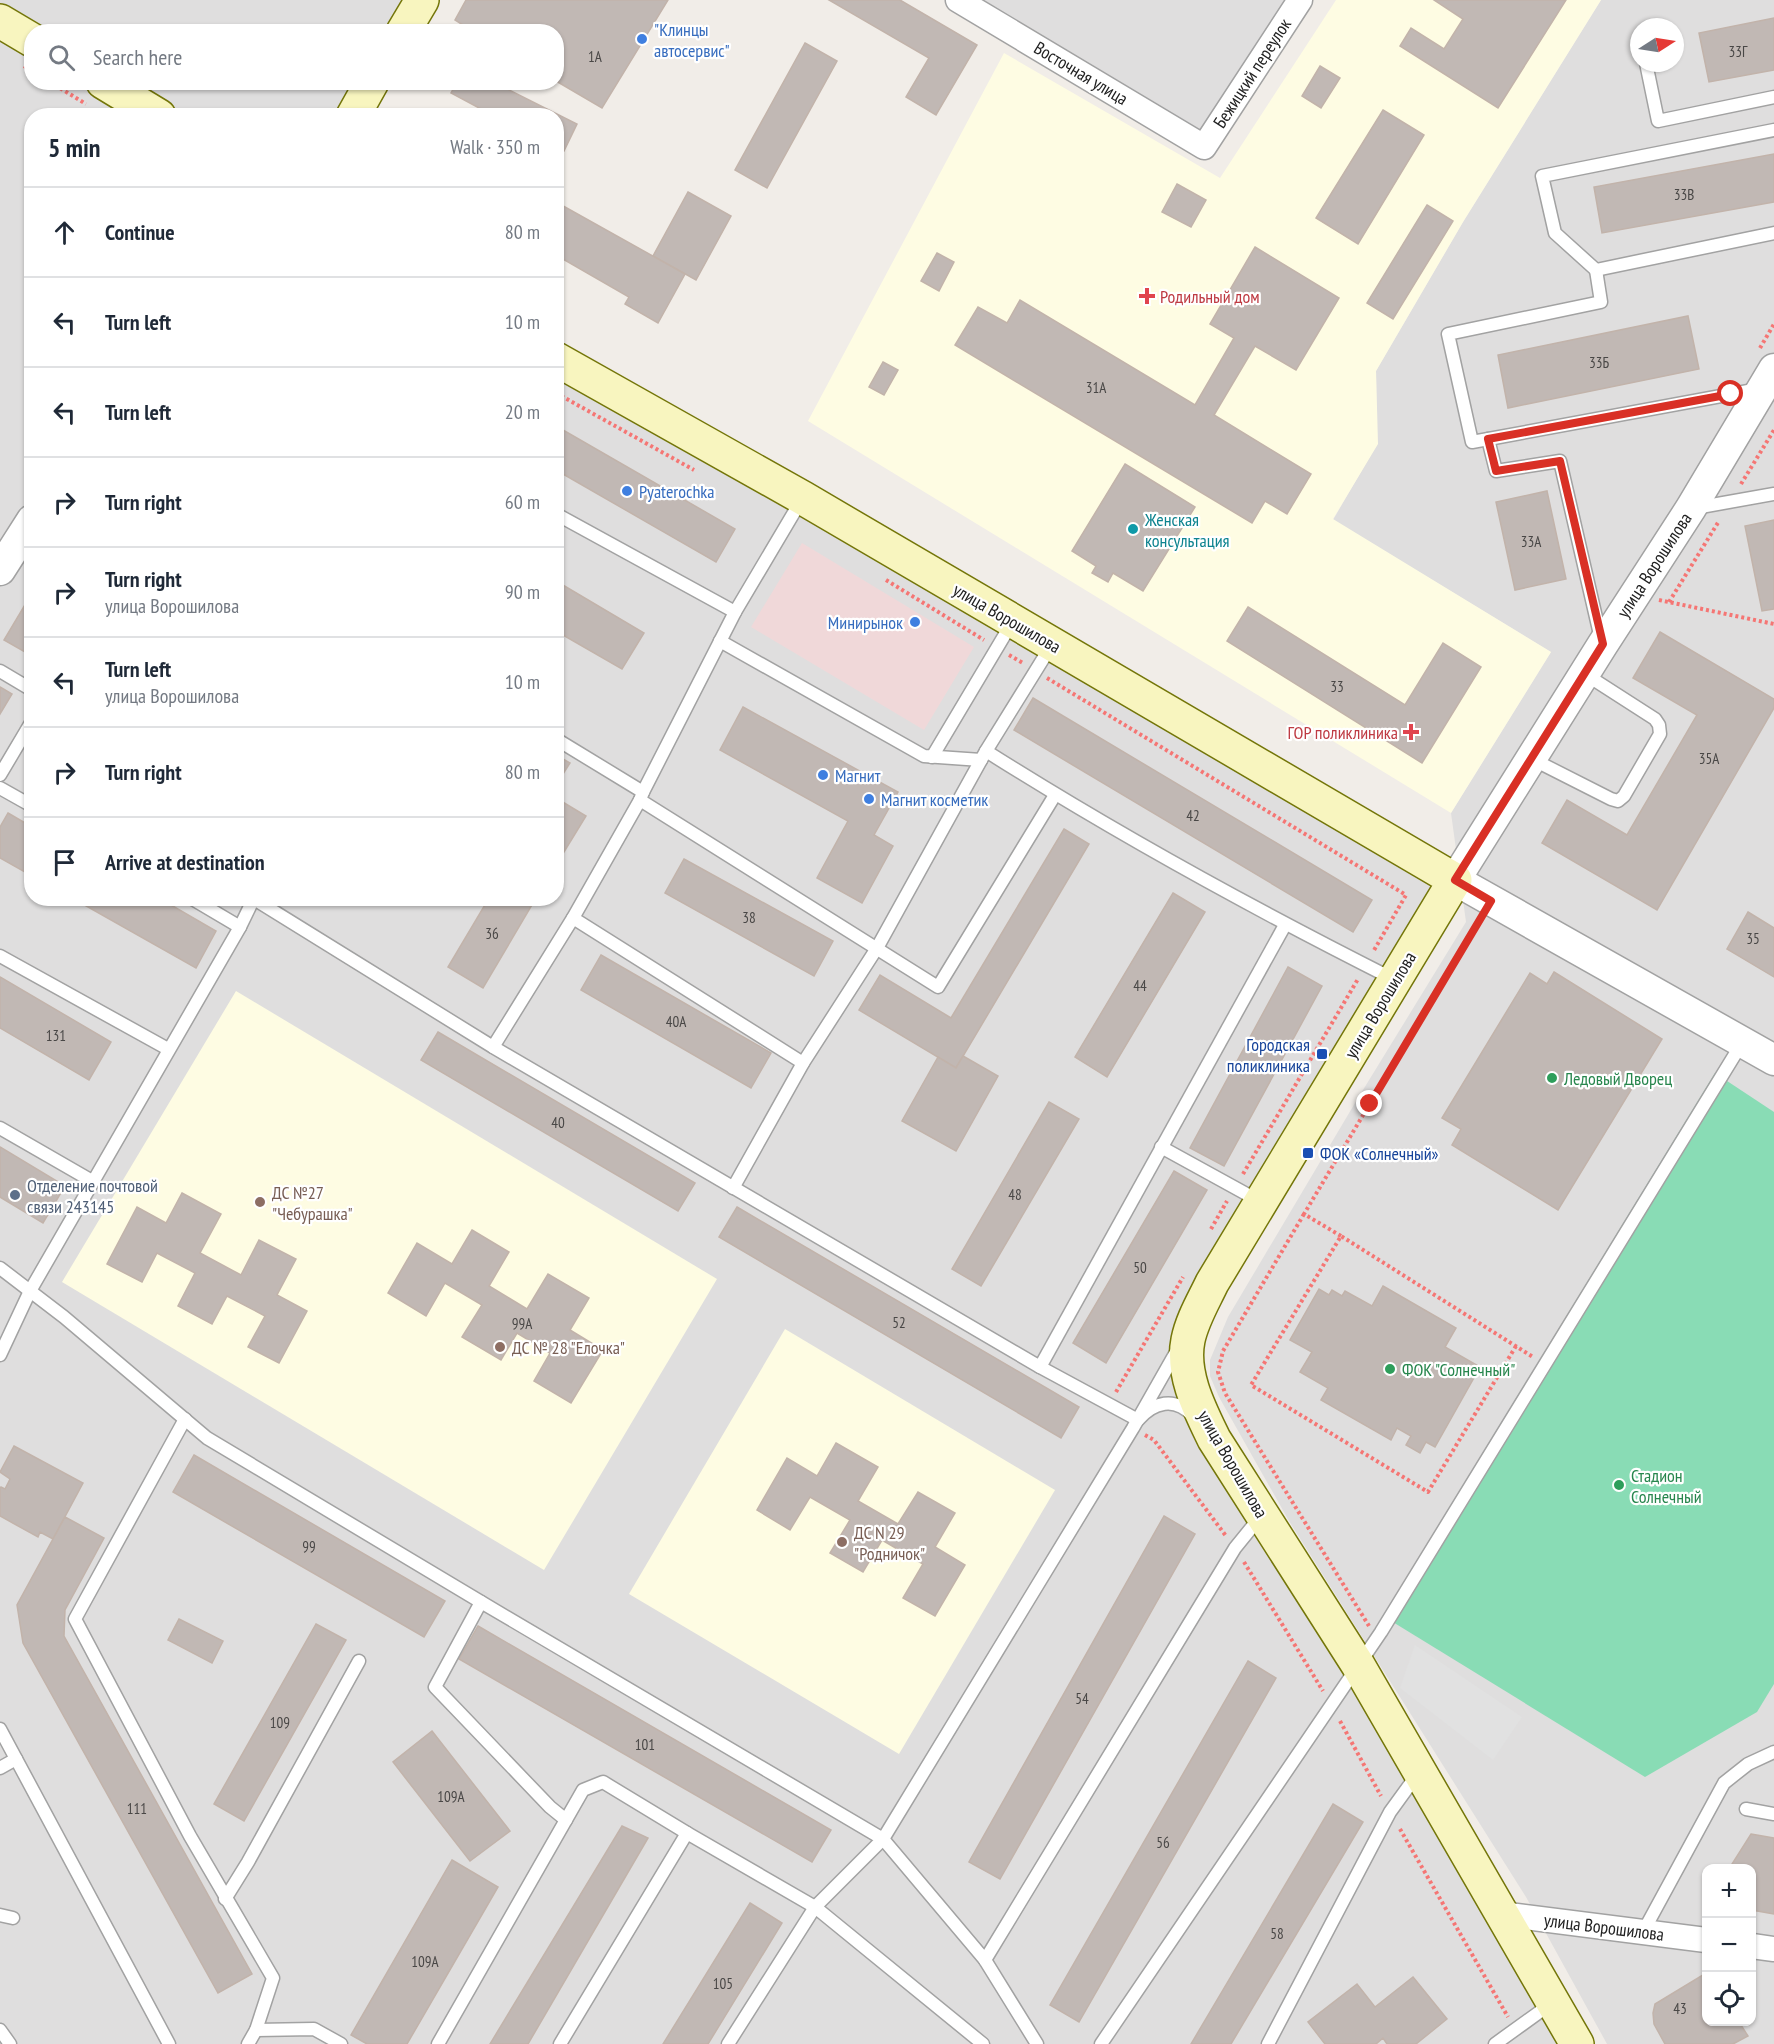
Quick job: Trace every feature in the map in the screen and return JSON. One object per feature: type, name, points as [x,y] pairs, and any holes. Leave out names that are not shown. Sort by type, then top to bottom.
[{"type":"main road","points":[[408,24],[422,0]]},
{"type":"main road","points":[[0,21],[24,35]]},
{"type":"main road","points":[[357,108],[368,90]]},
{"type":"main road","points":[[95,94],[136,108]]},
{"type":"main road","name":"улица Ворошилова","points":[[564,364],[803,498],[1455,880],[1212,1283],[1188,1341],[1187,1366],[1199,1409],[1214,1439],[1261,1515],[1367,1652],[1419,1772],[1577,2044]]},
{"type":"street","name":"Восточная улица","points":[[958,0],[1203,147]]},
{"type":"street","name":"Бежицкий переулок","points":[[1203,147],[1300,0]]},
{"type":"street","name":"улица Ворошилова","points":[[1768,379],[1691,508],[1455,880],[1774,1060]]},
{"type":"street","points":[[0,570],[24,532]]},
{"type":"street","name":"улица Ворошилова","points":[[1501,1914],[1702,1939]]},
{"type":"street","points":[[1756,1946],[1774,1948]]},
{"type":"lane","points":[[1648,72],[1658,121],[1774,97]]},
{"type":"lane","points":[[1768,379],[1472,442],[1448,334],[1601,302],[1596,270],[1554,233],[1542,176],[1774,130]]},
{"type":"lane","points":[[1596,270],[1774,233]]},
{"type":"lane","points":[[1488,439],[1496,471],[1560,461],[1603,644]]},
{"type":"lane","points":[[1691,508],[1774,494]]},
{"type":"lane","points":[[493,1047],[573,918],[641,796],[735,612],[803,498]]},
{"type":"lane","points":[[564,518],[735,612]]},
{"type":"lane","points":[[932,757],[1013,621]]},
{"type":"lane","points":[[720,641],[924,756],[983,755],[1285,925],[1395,980]]},
{"type":"lane","points":[[733,1188],[803,1063],[877,948],[983,755],[1052,644]]},
{"type":"lane","points":[[0,671],[24,685]]},
{"type":"lane","points":[[1531,758],[1611,800],[1618,801],[1624,796],[1660,734],[1659,725],[1655,719],[1584,674]]},
{"type":"lane","points":[[0,775],[24,734]]},
{"type":"lane","points":[[564,744],[938,987],[1055,795]]},
{"type":"lane","points":[[0,788],[24,802]]},
{"type":"lane","points":[[205,906],[240,927]]},
{"type":"lane","points":[[0,1355],[30,1291],[250,906]]},
{"type":"lane","points":[[265,906],[493,1047],[1040,1367],[1138,1420]]},
{"type":"lane","points":[[573,918],[803,1063]]},
{"type":"lane","points":[[1040,1367],[1285,925]]},
{"type":"lane","points":[[0,956],[168,1049]]},
{"type":"lane","points":[[1101,2044],[1367,1652],[1742,1043]]},
{"type":"lane","points":[[0,1128],[93,1181]]},
{"type":"lane","points":[[1161,1147],[1262,1203]]},
{"type":"lane","points":[[0,1268],[64,1317],[207,1438],[883,1839],[985,1960],[1037,2044]]},
{"type":"lane","points":[[728,2044],[814,1907],[883,1839],[1138,1420],[1196,1317]]},
{"type":"lane","points":[[1138,1420],[1147,1409],[1160,1403],[1176,1405],[1189,1412],[1214,1439]]},
{"type":"lane","points":[[185,1419],[75,1619],[225,1899],[273,1978],[256,2030],[248,2044]]},
{"type":"lane","points":[[985,1960],[1235,1548],[1261,1515]]},
{"type":"lane","points":[[481,1602],[435,1687],[550,1808],[566,1820]]},
{"type":"lane","points":[[225,1899],[249,1862],[359,1661]]},
{"type":"lane","points":[[0,1729],[169,2044]]},
{"type":"lane","points":[[1643,1932],[1724,1783],[1748,1764],[1774,1752]]},
{"type":"lane","points":[[0,1768],[16,1759]]},
{"type":"lane","points":[[1268,2044],[1390,1812],[1419,1772]]},
{"type":"lane","points":[[438,2044],[583,1790],[603,1782],[814,1907],[983,2044]]},
{"type":"lane","points":[[1746,1809],[1774,1814]]},
{"type":"lane","points":[[560,2044],[687,1833]]},
{"type":"lane","points":[[0,1915],[13,1918]]},
{"type":"lane","points":[[1495,2044],[1552,2002]]},
{"type":"lane","points":[[256,2030],[314,2029],[341,2044]]},
{"type":"lane","points":[[0,2030],[10,2044]]},
{"type":"path","points":[[80,90],[95,94]]},
{"type":"path","points":[[1635,595],[1774,624]]},
{"type":"path","points":[[1367,1652],[1225,1393],[1218,1372],[1223,1351],[1491,901]]},
{"type":"path","points":[[1304,1214],[1544,1364]]},
{"type":"path","points":[[1341,1236],[1251,1385],[1428,1492],[1516,1346]]},
{"type":"shaded area","points":[[0,0],[422,0],[407,24],[24,24],[24,90],[368,90],[357,108],[24,108],[24,906],[564,906],[564,363],[1455,880],[1262,1203],[1187,1366],[1577,2044],[0,2044]]},
{"type":"shaded area","points":[[958,0],[1300,0],[1204,147]]},
{"type":"shaded area","name":"Родильный дом","points":[[1336,0],[1601,0],[1463,222],[1376,371],[1378,444],[1333,519],[1551,652],[1451,813],[808,421],[1004,53],[1220,178]]},
{"type":"shaded area","points":[[1601,0],[1774,0],[1774,2044],[1607,2044],[1526,1897],[1289,1521],[1219,1397],[1210,1376],[1210,1360],[1228,1317],[1466,922],[1451,813],[1551,652],[1333,520],[1377,444],[1376,371],[1463,222]]},
{"type":"shaded area","points":[[802,543],[974,647],[924,730],[751,627]]},
{"type":"shaded area","points":[[236,991],[717,1279],[544,1570],[62,1282]]},
{"type":"shaded area","name":"ДС N 29 \"Родничок\"","points":[[785,1329],[1055,1490],[899,1754],[629,1594]]},
{"type":"shaded area","points":[[1415,1645],[1522,1717],[1493,1760],[1400,1688]]},
{"type":"green space","name":"Стадион Солнечный","points":[[1715,1073],[1774,1112],[1774,1684],[1757,1712],[1645,1777],[1383,1616]]},
{"type":"building","points":[[466,0],[668,0],[602,108],[564,86],[564,24],[461,24],[455,20]]},
{"type":"building","points":[[829,0],[900,0],[977,45],[936,115],[906,97],[929,58]]},
{"type":"building","points":[[1434,0],[1566,0],[1498,108],[1400,46],[1411,28],[1444,49],[1463,19]]},
{"type":"building","points":[[1774,18],[1774,70],[1709,82],[1699,33]]},
{"type":"building","points":[[805,43],[837,61],[767,188],[735,170]]},
{"type":"building","points":[[1320,66],[1340,78],[1321,108],[1302,96]]},
{"type":"building","points":[[453,90],[509,90],[545,108],[479,108],[451,93]]},
{"type":"building","points":[[1383,110],[1424,135],[1358,244],[1316,218]]},
{"type":"building","points":[[564,118],[577,124],[564,151]]},
{"type":"building","points":[[1774,154],[1774,202],[1602,233],[1594,187]]},
{"type":"building","points":[[1177,184],[1206,200],[1191,227],[1162,212]]},
{"type":"building","points":[[688,192],[731,216],[696,280],[653,256]]},
{"type":"building","points":[[1427,205],[1453,221],[1393,319],[1367,303]]},
{"type":"building","points":[[564,206],[685,274],[658,323],[625,304],[629,297],[564,260]]},
{"type":"building","points":[[1255,247],[1339,298],[1296,370],[1255,346],[1214,415],[1311,474],[1287,514],[1265,501],[1252,523],[955,345],[978,307],[1007,323],[1020,300],[1195,405],[1234,338],[1210,324]]},
{"type":"building","points":[[937,253],[954,262],[939,291],[921,281]]},
{"type":"building","points":[[1688,316],[1699,369],[1508,408],[1498,355]]},
{"type":"building","points":[[883,362],[898,370],[884,395],[869,387]]},
{"type":"building","points":[[564,431],[735,529],[716,562],[564,475]]},
{"type":"building","name":"Женская консультация","points":[[1125,464],[1195,507],[1143,591],[1113,573],[1108,582],[1092,573],[1096,566],[1072,551]]},
{"type":"building","points":[[1547,491],[1566,579],[1515,590],[1496,502]]},
{"type":"building","points":[[1774,520],[1774,609],[1762,611],[1745,526]]},
{"type":"building","points":[[564,586],[644,633],[622,669],[564,636]]},
{"type":"building","points":[[24,606],[24,651],[4,640]]},
{"type":"building","points":[[1248,607],[1405,705],[1443,643],[1481,667],[1422,763],[1227,641]]},
{"type":"building","points":[[1660,632],[1774,699],[1774,708],[1657,910],[1542,843],[1567,800],[1627,835],[1697,715],[1633,678]]},
{"type":"building","points":[[0,687],[12,694],[0,714]]},
{"type":"building","points":[[1033,698],[1372,900],[1353,932],[1014,730]]},
{"type":"building","points":[[743,707],[898,792],[874,835],[893,846],[862,903],[817,878],[848,821],[720,750]]},
{"type":"building","points":[[564,760],[570,763],[564,772]]},
{"type":"building","points":[[564,803],[586,816],[564,852]]},
{"type":"building","points":[[8,813],[24,822],[24,872],[0,858],[0,827]]},
{"type":"building","points":[[1064,829],[1089,844],[956,1068],[859,1010],[880,975],[951,1018]]},
{"type":"building","points":[[684,859],[833,941],[814,976],[665,893]]},
{"type":"building","points":[[1173,893],[1205,912],[1107,1077],[1075,1057]]},
{"type":"building","points":[[86,906],[173,906],[216,931],[196,968]]},
{"type":"building","points":[[484,906],[531,906],[483,988],[448,967]]},
{"type":"building","points":[[1748,912],[1774,928],[1774,977],[1727,949]]},
{"type":"building","points":[[601,955],[771,1053],[751,1088],[581,990]]},
{"type":"building","points":[[1288,967],[1322,986],[1224,1166],[1190,1148]]},
{"type":"building","name":"Ледовый Дворец","points":[[1554,972],[1662,1039],[1558,1210],[1452,1145],[1461,1129],[1442,1118],[1530,973],[1547,984]]},
{"type":"building","points":[[0,977],[111,1042],[89,1080],[0,1028]]},
{"type":"building","points":[[438,1032],[695,1183],[678,1211],[421,1060]]},
{"type":"building","points":[[963,1056],[998,1076],[956,1151],[902,1121],[938,1057],[956,1068]]},
{"type":"building","points":[[1049,1102],[1079,1119],[981,1286],[952,1269]]},
{"type":"building","points":[[0,1147],[65,1186],[43,1223],[0,1197]]},
{"type":"building","points":[[1174,1171],[1207,1190],[1106,1363],[1073,1343]]},
{"type":"building","points":[[182,1193],[221,1214],[200,1253],[241,1275],[259,1240],[296,1259],[277,1295],[307,1311],[279,1363],[248,1347],[265,1316],[227,1296],[212,1324],[178,1306],[195,1273],[157,1253],[142,1282],[107,1264],[137,1207],[166,1223]]},
{"type":"building","points":[[737,1207],[1079,1407],[1061,1438],[719,1237]]},
{"type":"building","points":[[472,1230],[509,1252],[489,1286],[527,1309],[548,1274],[589,1298],[570,1330],[603,1350],[571,1403],[534,1381],[550,1353],[517,1333],[501,1360],[462,1337],[482,1305],[445,1283],[426,1316],[388,1293],[417,1243],[452,1264]]},
{"type":"building","name":"ФОК \"Солнечный\"","points":[[1383,1286],[1456,1328],[1445,1347],[1480,1367],[1435,1447],[1426,1442],[1420,1453],[1406,1445],[1411,1436],[1397,1428],[1391,1440],[1321,1400],[1328,1388],[1300,1372],[1312,1352],[1290,1340],[1319,1289],[1329,1295],[1332,1290],[1342,1296],[1345,1291],[1372,1306]]},
{"type":"building","points":[[836,1443],[878,1467],[858,1501],[898,1524],[918,1492],[955,1513],[935,1547],[965,1565],[935,1616],[903,1598],[923,1564],[882,1540],[863,1572],[830,1553],[850,1520],[810,1497],[790,1530],[757,1510],[787,1458],[817,1476]]},
{"type":"building","points":[[14,1446],[83,1483],[53,1539],[40,1532],[38,1537],[0,1516],[0,1489],[1,1487],[5,1489],[10,1479],[0,1472]]},
{"type":"building","points":[[194,1455],[445,1601],[424,1637],[173,1492]]},
{"type":"building","points":[[1164,1516],[1195,1534],[1000,1879],[969,1862]]},
{"type":"building","points":[[65,1517],[104,1538],[65,1610],[64,1636],[252,1974],[218,1993],[23,1643],[17,1605]]},
{"type":"building","points":[[179,1619],[223,1641],[212,1663],[168,1640]]},
{"type":"building","points":[[316,1624],[346,1640],[244,1821],[214,1804]]},
{"type":"building","points":[[478,1626],[831,1830],[812,1862],[459,1659]]},
{"type":"building","points":[[1248,1661],[1276,1678],[1079,2022],[1050,2005]]},
{"type":"building","points":[[432,1731],[510,1831],[470,1861],[393,1762]]},
{"type":"building","points":[[1333,1804],[1363,1822],[1231,2044],[1191,2044]]},
{"type":"building","points":[[622,1826],[648,1838],[528,2044],[490,2044]]},
{"type":"building","points":[[1751,1834],[1774,1838],[1774,1914],[1756,1911],[1756,1864],[1732,1864]]},
{"type":"building","points":[[452,1860],[498,1887],[407,2044],[367,2044],[351,2035]]},
{"type":"building","points":[[750,1903],[782,1923],[708,2044],[663,2044]]},
{"type":"building","points":[[1702,1975],[1702,2026],[1742,2026],[1748,2036],[1733,2044],[1665,2044],[1654,2024],[1655,2004]]},
{"type":"building","points":[[1413,1977],[1447,2019],[1416,2044],[1387,2044],[1383,2038],[1376,2044],[1325,2044],[1308,2022],[1357,1984],[1375,2007]]},
{"type":"place","name":"\"Клинцы автосервис\"","points":[[642,39]]},
{"type":"place","name":"Родильный дом","points":[[1147,296]]},
{"type":"place","name":"Pyaterochka","points":[[627,491]]},
{"type":"place","name":"Женская консультация","points":[[1133,529]]},
{"type":"place","name":"Минирынок","points":[[915,622]]},
{"type":"place","name":"ГОР поликлиника","points":[[1411,732]]},
{"type":"place","name":"Магнит","points":[[823,775]]},
{"type":"place","name":"Магнит косметик","points":[[869,799]]},
{"type":"place","name":"Городская поликлиника","points":[[1322,1054]]},
{"type":"place","name":"Ледовый Дворец","points":[[1552,1078]]},
{"type":"place","name":"ФОК «Солнечный»","points":[[1308,1153]]},
{"type":"place","name":"Отделение почтовой связи 243145","points":[[15,1195]]},
{"type":"place","name":"ДС №27 \"Чебурашка\"","points":[[260,1202]]},
{"type":"place","name":"ДС № 28 \"Елочка\"","points":[[500,1347]]},
{"type":"place","name":"ФОК \"Солнечный\"","points":[[1390,1369]]},
{"type":"place","name":"Стадион Солнечный","points":[[1619,1485]]},
{"type":"place","name":"ДС N 29 \"Родничок\"","points":[[842,1542]]},
{"type":"route","points":[[1370,1104],[1491,901],[1455,880],[1603,644],[1560,461],[1496,471],[1488,439],[1731,394]]}]
